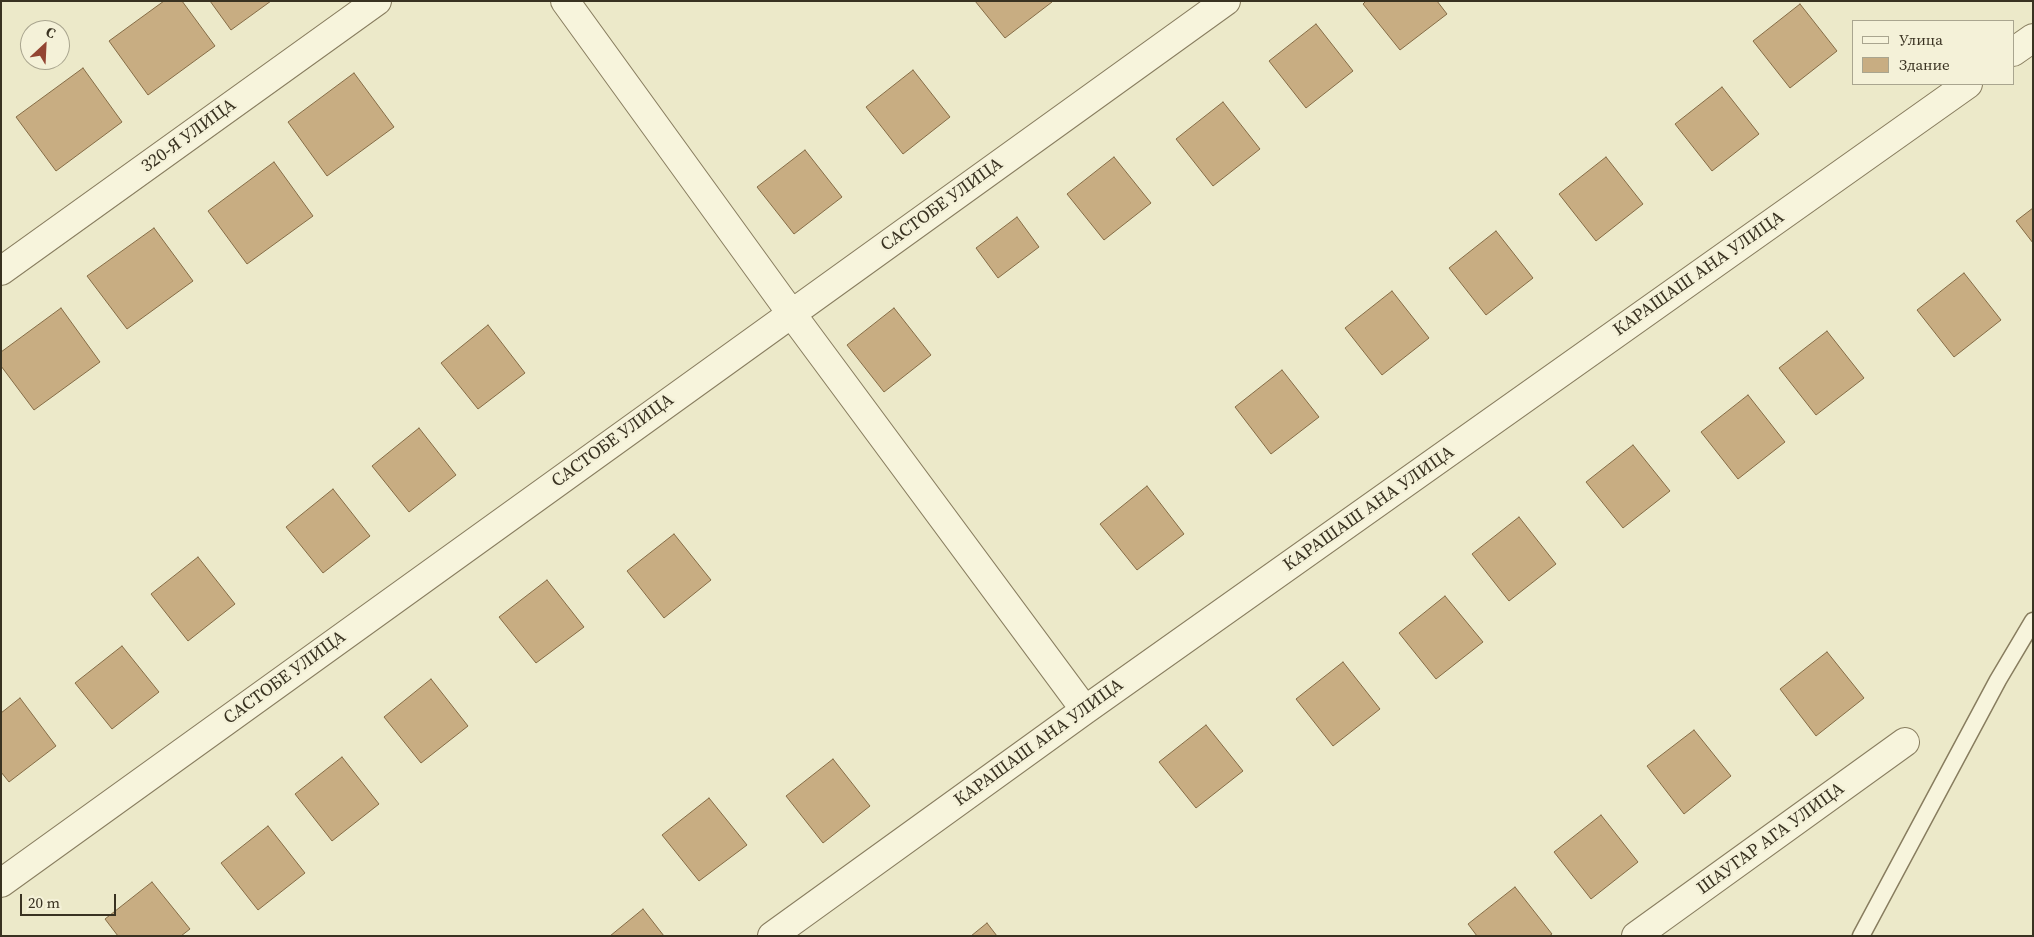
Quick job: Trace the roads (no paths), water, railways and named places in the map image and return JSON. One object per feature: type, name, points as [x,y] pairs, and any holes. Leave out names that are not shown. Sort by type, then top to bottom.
[{"type":"street","name":"320-Я УЛИЦА","points":[[1,271],[378,1]]},
{"type":"street","points":[[565,1],[791,313],[1085,710]]},
{"type":"street","name":"САСТОБЕ УЛИЦА","points":[[1,883],[1226,1]]},
{"type":"street","points":[[2014,51],[2033,38]]},
{"type":"street","name":"КАРАШАШ АНА УЛИЦА","points":[[772,936],[1085,710],[1967,85]]},
{"type":"street","name":"ШАУГАР АГА УЛИЦА","points":[[1636,936],[1905,742]]},
{"type":"lane","points":[[1862,936],[1998,680],[2033,621]]}]
